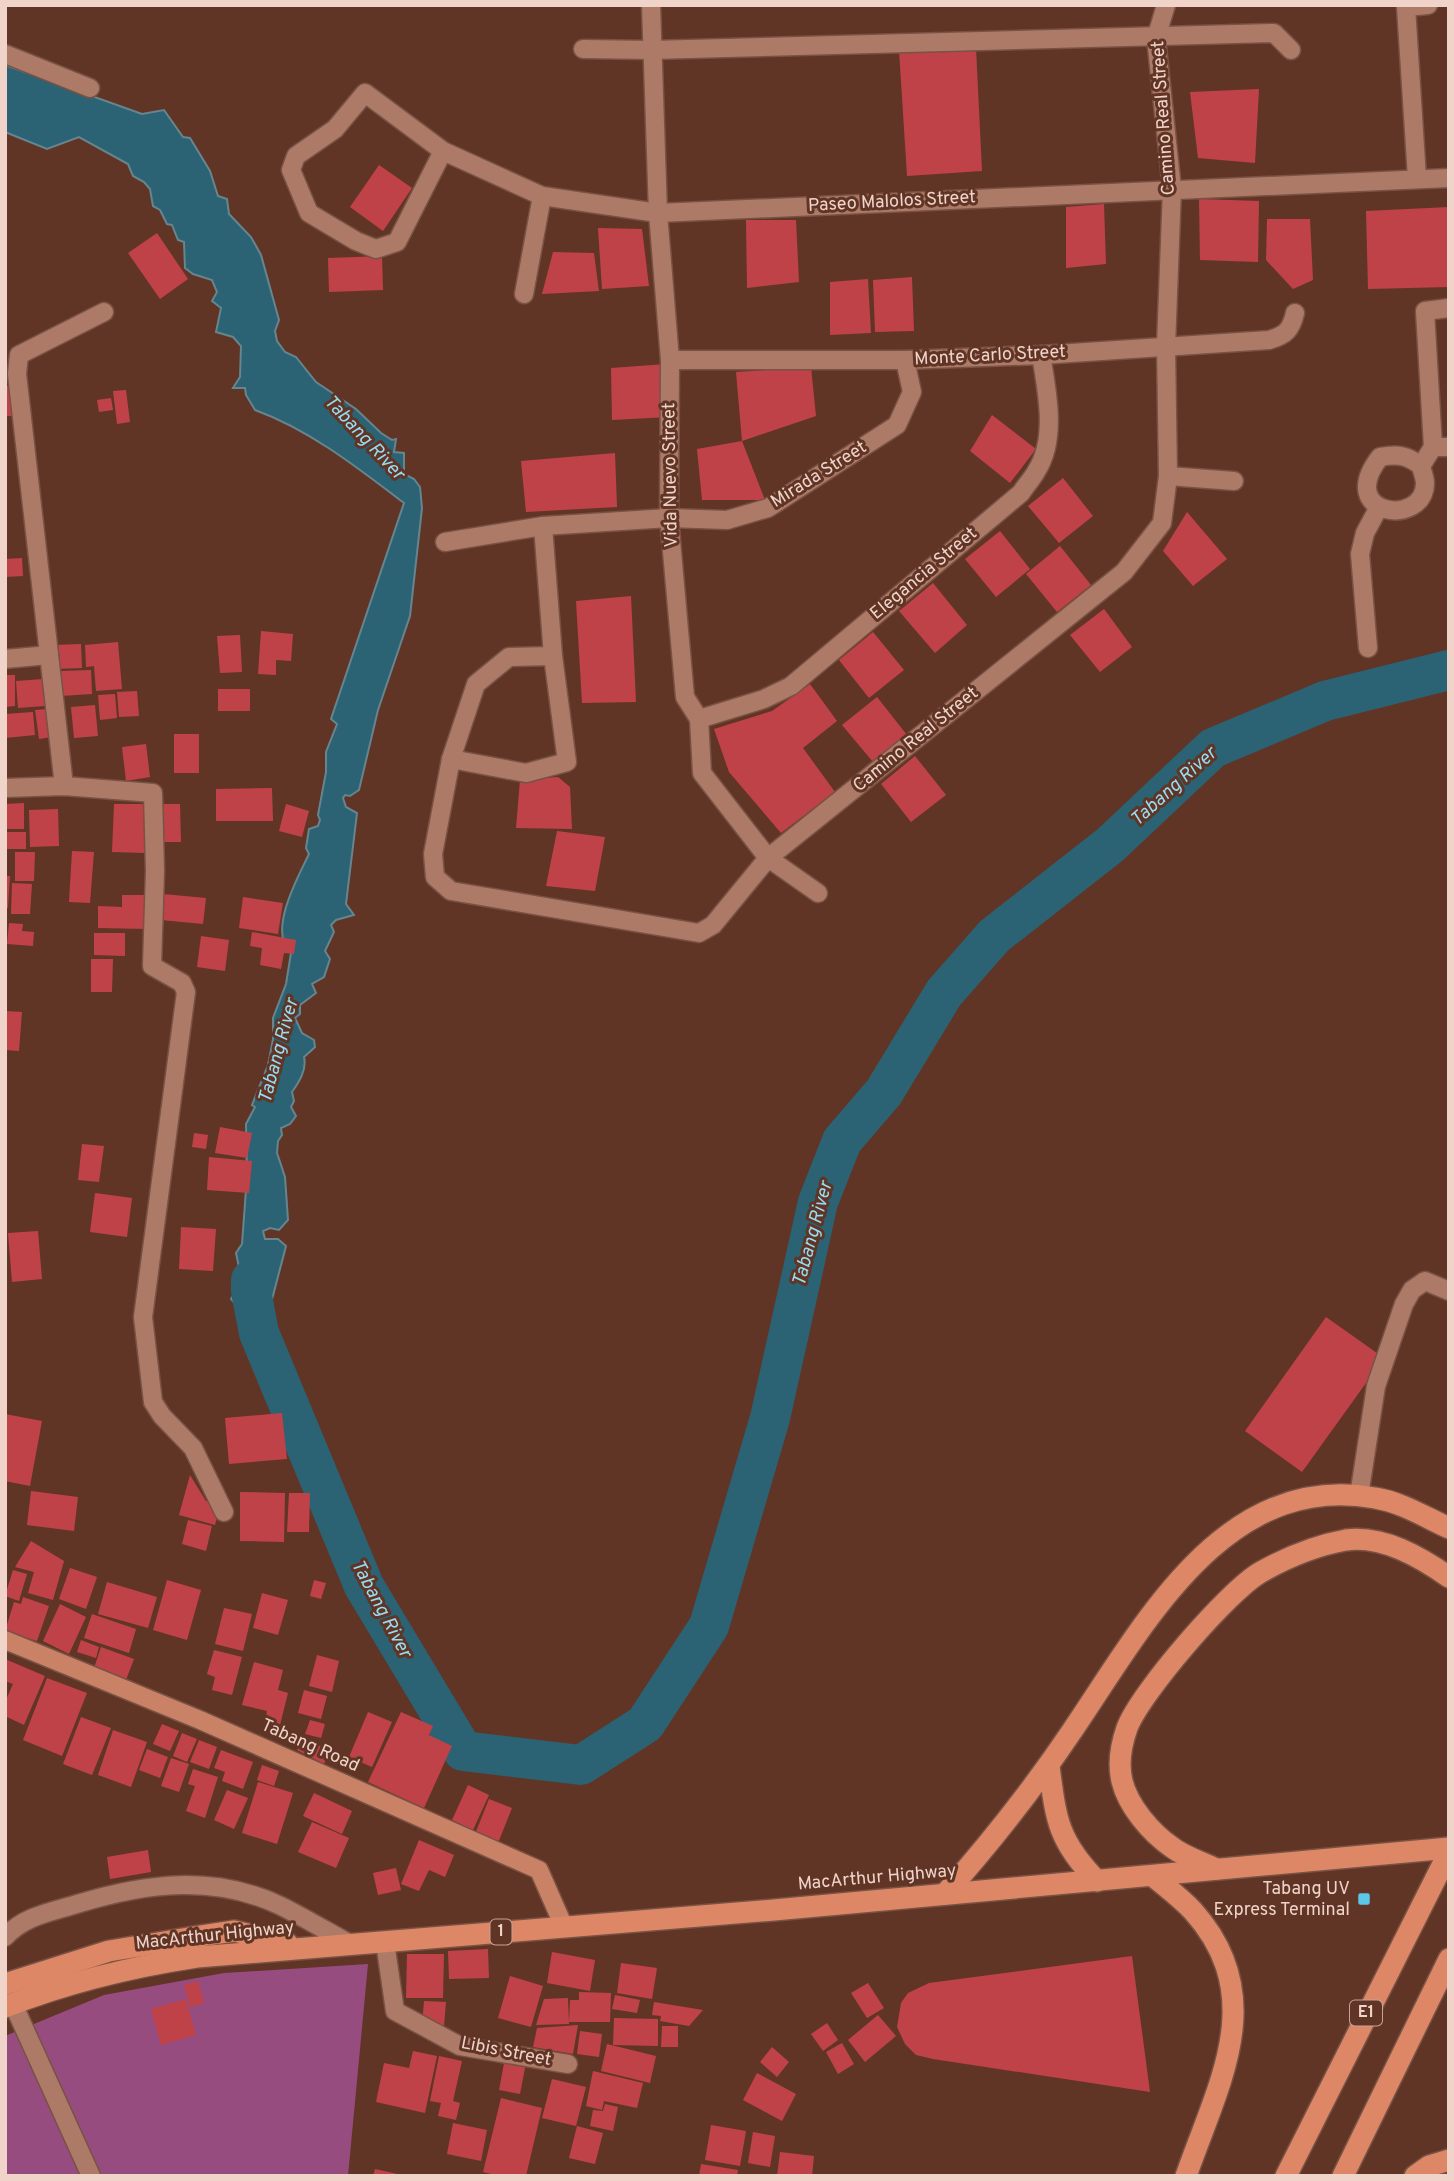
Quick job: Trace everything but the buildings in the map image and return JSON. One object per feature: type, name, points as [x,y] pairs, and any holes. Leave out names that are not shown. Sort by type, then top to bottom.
[{"type":"highway","points":[[945,1894],[995,1837],[1049,1766],[1163,1597],[1209,1550],[1239,1526],[1269,1508],[1302,1499],[1338,1494],[1395,1503],[1449,1528]]},
{"type":"highway","points":[[1216,1869],[1173,1848],[1151,1829],[1132,1803],[1122,1782],[1121,1749],[1127,1729],[1136,1709],[1153,1686],[1241,1586],[1261,1572],[1319,1547],[1349,1540],[1387,1544],[1426,1561],[1449,1577]]},
{"type":"highway","points":[[1049,1766],[1056,1812],[1067,1843],[1075,1859],[1097,1881]]},
{"type":"highway","name":"MacArthur Highway","points":[[7,1995],[146,1965],[210,1956],[774,1910],[1361,1855],[1449,1850]]},
{"type":"highway","name":"E1","points":[[1286,2176],[1449,1850]]},
{"type":"highway","points":[[1153,1876],[1192,1910],[1212,1936],[1227,1966],[1233,1989],[1235,2017],[1230,2050],[1186,2176]]},
{"type":"highway","points":[[1343,2176],[1449,1959]]},
{"type":"highway","points":[[1415,2176],[1429,2166],[1449,2160]]},
{"type":"main road","name":"Tabang Road","points":[[5,1640],[200,1720],[539,1870],[564,1927]]},
{"type":"street","name":"Vida Nuevo Street","points":[[651,5],[658,213],[670,360],[669,518],[685,697],[699,719],[702,773],[768,858],[818,893]]},
{"type":"street","name":"Camino Real Street","points":[[553,656],[509,657],[476,684],[451,759],[433,854],[435,877],[451,891],[699,933],[713,925],[768,858],[1124,572],[1162,523],[1168,476],[1166,345],[1172,189],[1156,38],[1166,5]]},
{"type":"street","points":[[1417,178],[1406,7],[1428,5]]},
{"type":"street","points":[[583,49],[652,50],[1274,33],[1290,50]]},
{"type":"street","points":[[5,54],[90,88]]},
{"type":"street","name":"Paseo Malolos Street","points":[[443,151],[397,242],[376,249],[356,241],[309,213],[291,170],[296,156],[335,129],[365,93],[443,151],[542,196],[658,213],[1449,178]]},
{"type":"street","points":[[524,294],[542,196]]},
{"type":"street","points":[[1421,466],[1441,447],[1425,310],[1449,308]]},
{"type":"street","points":[[64,786],[19,411],[17,374],[19,355],[104,312]]},
{"type":"street","name":"Monte Carlo Street","points":[[670,360],[905,360],[1041,355],[1269,340],[1283,336],[1291,328],[1295,313]]},
{"type":"street","name":"Elegancia Street","points":[[699,719],[764,699],[791,686],[1021,492],[1039,468],[1048,440],[1047,393],[1041,355]]},
{"type":"street","name":"Mirada Street","points":[[445,542],[543,526],[669,518],[727,520],[768,508],[897,425],[912,392],[905,360]]},
{"type":"street","points":[[1398,454],[1411,458],[1421,466],[1425,483],[1421,498],[1409,508],[1395,512],[1379,507],[1369,498],[1366,484],[1370,470],[1380,457],[1398,454]]},
{"type":"street","points":[[1168,476],[1234,481]]},
{"type":"street","points":[[1368,648],[1360,554],[1366,533],[1379,507]]},
{"type":"street","points":[[451,759],[526,773],[566,762],[553,656],[543,526]]},
{"type":"street","points":[[5,659],[49,655]]},
{"type":"street","points":[[5,788],[64,786],[153,793],[155,871],[152,966],[182,983],[186,992],[143,1317],[153,1402],[162,1416],[193,1448],[224,1512]]},
{"type":"street","points":[[1359,1496],[1376,1386],[1404,1304],[1412,1290],[1425,1281],[1449,1291]]},
{"type":"street","points":[[5,1937],[26,1919],[90,1900],[127,1890],[186,1884],[233,1889],[279,1905],[352,1945]]},
{"type":"street","name":"Libis Street","points":[[385,1942],[395,2011],[460,2046],[568,2064]]},
{"type":"street","points":[[7,1995],[91,2176]]},
{"type":"shaded area","points":[[368,1964],[348,2176],[5,2176],[5,2036],[104,1995],[224,1973]]},
{"type":"water","points":[[5,65],[142,114],[164,110],[183,137],[190,138],[210,171],[218,196],[227,199],[229,214],[251,237],[261,255],[279,320],[275,331],[277,341],[285,352],[296,357],[316,382],[356,409],[381,433],[392,440],[396,439],[394,452],[404,453],[404,474],[414,479],[420,487],[422,508],[410,616],[378,710],[359,790],[343,798],[346,807],[357,813],[346,904],[354,915],[336,920],[331,925],[334,932],[325,951],[330,959],[324,977],[312,984],[316,993],[300,1005],[300,1014],[295,1018],[302,1033],[314,1040],[315,1047],[304,1057],[300,1080],[292,1092],[294,1101],[291,1107],[296,1116],[290,1124],[281,1128],[282,1135],[278,1141],[277,1153],[285,1177],[288,1220],[279,1230],[270,1228],[263,1231],[265,1239],[278,1239],[286,1246],[269,1311],[259,1333],[231,1299],[242,1282],[236,1253],[242,1244],[247,1176],[246,1124],[255,1107],[252,1105],[268,1065],[273,1039],[273,1018],[286,984],[291,953],[284,944],[283,919],[292,890],[309,854],[306,848],[309,829],[318,826],[320,820],[318,815],[326,772],[326,752],[337,724],[331,719],[404,503],[314,439],[255,410],[245,388],[233,388],[240,377],[241,346],[233,337],[216,332],[221,308],[212,301],[217,292],[212,280],[193,274],[185,268],[184,242],[178,240],[172,225],[167,224],[160,210],[153,206],[150,189],[133,176],[128,164],[79,137],[47,149],[5,132]]},
{"type":"waterway","name":"Tabang River","points":[[251,1280],[259,1333],[364,1586],[463,1751],[581,1765],[645,1724],[709,1626],[770,1418],[818,1202],[842,1141],[884,1092],[944,993],[994,936],[1110,845],[1213,748],[1325,701],[1449,670]]},
{"type":"place","name":"Tabang UV Express Terminal","points":[[1364,1899]]}]
